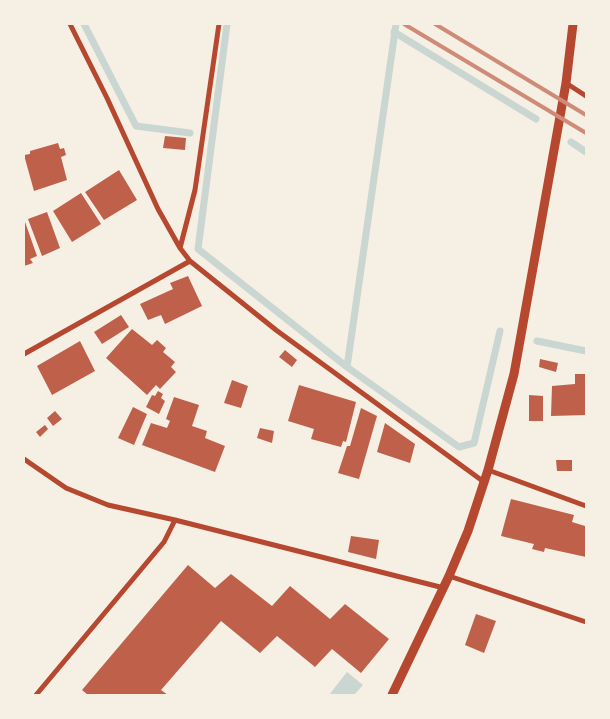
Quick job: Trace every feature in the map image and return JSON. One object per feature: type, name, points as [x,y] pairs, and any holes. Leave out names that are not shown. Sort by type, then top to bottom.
[{"type":"street","points":[[70,24],[158,208],[180,248],[190,260],[276,330],[485,482]]},
{"type":"street","points":[[180,248],[195,190],[220,24]]},
{"type":"street","points":[[392,695],[444,588],[468,531],[485,482],[514,374],[566,84],[573,24]]},
{"type":"street","points":[[566,84],[586,96]]},
{"type":"street","points":[[24,354],[190,260]]},
{"type":"street","points":[[24,459],[66,488],[108,505],[175,520],[444,588]]},
{"type":"street","points":[[488,470],[586,506]]},
{"type":"street","points":[[36,695],[164,542],[175,520]]},
{"type":"street","points":[[449,576],[586,622]]},
{"type":"shaded area","points":[[347,672],[363,685],[354,695],[329,695]]},
{"type":"building","points":[[165,136],[186,138],[185,150],[163,148]]},
{"type":"building","points":[[58,143],[60,149],[64,148],[66,155],[61,157],[67,180],[34,191],[24,155],[30,154],[30,151]]},
{"type":"building","points":[[119,170],[137,200],[104,220],[85,192]]},
{"type":"building","points":[[81,193],[101,224],[72,242],[53,211]]},
{"type":"building","points":[[47,212],[60,248],[42,256],[28,219]]},
{"type":"building","points":[[24,219],[37,256],[30,259],[33,263],[24,266]]},
{"type":"building","points":[[188,276],[202,306],[165,324],[161,315],[148,320],[140,304],[173,289],[170,283]]},
{"type":"building","points":[[121,315],[129,327],[102,344],[94,332]]},
{"type":"building","points":[[132,329],[152,345],[157,340],[166,348],[163,352],[175,362],[171,367],[176,372],[160,389],[156,385],[147,395],[106,358]]},
{"type":"building","points":[[80,341],[95,371],[52,395],[37,366]]},
{"type":"building","points":[[285,350],[297,360],[292,367],[279,357]]},
{"type":"building","points":[[540,359],[558,363],[556,372],[539,367]]},
{"type":"building","points":[[575,374],[586,374],[586,415],[551,416],[552,386],[575,384]]},
{"type":"building","points":[[232,380],[248,386],[241,408],[224,403]]},
{"type":"building","points":[[299,385],[356,402],[346,442],[343,441],[341,447],[311,439],[314,429],[288,421]]},
{"type":"building","points":[[158,391],[163,394],[161,398],[165,401],[159,414],[146,407],[152,395],[155,396]]},
{"type":"building","points":[[529,395],[543,396],[543,421],[529,421]]},
{"type":"building","points":[[174,397],[199,405],[192,426],[207,431],[205,438],[225,446],[215,472],[142,445],[151,423],[167,428],[170,421],[166,419]]},
{"type":"building","points":[[133,407],[147,414],[134,445],[118,438]]},
{"type":"building","points":[[361,408],[377,416],[359,479],[338,473],[347,446],[350,446]]},
{"type":"building","points":[[55,411],[62,419],[53,426],[47,418]]},
{"type":"building","points":[[385,423],[415,444],[410,463],[377,452]]},
{"type":"building","points":[[45,425],[48,429],[40,437],[36,432]]},
{"type":"building","points":[[260,428],[274,431],[272,443],[257,438]]},
{"type":"building","points":[[556,460],[572,460],[572,471],[557,471]]},
{"type":"building","points":[[511,499],[574,515],[572,522],[585,526],[586,557],[545,548],[544,552],[532,549],[534,544],[501,536]]},
{"type":"building","points":[[351,536],[379,540],[376,559],[348,552]]},
{"type":"building","points":[[188,565],[215,588],[231,574],[272,606],[290,586],[330,619],[345,604],[389,639],[361,673],[332,649],[315,667],[277,636],[260,653],[221,621],[161,690],[168,695],[88,695],[82,690]]},
{"type":"building","points":[[476,614],[496,621],[484,653],[465,645]]},
{"type":"waterway","points":[[84,24],[136,126],[190,133]]},
{"type":"waterway","points":[[227,24],[198,249],[347,367],[459,447],[474,443],[500,331]]},
{"type":"waterway","points":[[347,367],[396,24]]},
{"type":"waterway","points":[[394,32],[536,119]]},
{"type":"waterway","points":[[571,142],[586,152]]},
{"type":"waterway","points":[[537,341],[586,351]]},
{"type":"railway","points":[[404,24],[586,133]]},
{"type":"railway","points":[[435,24],[586,115]]}]
